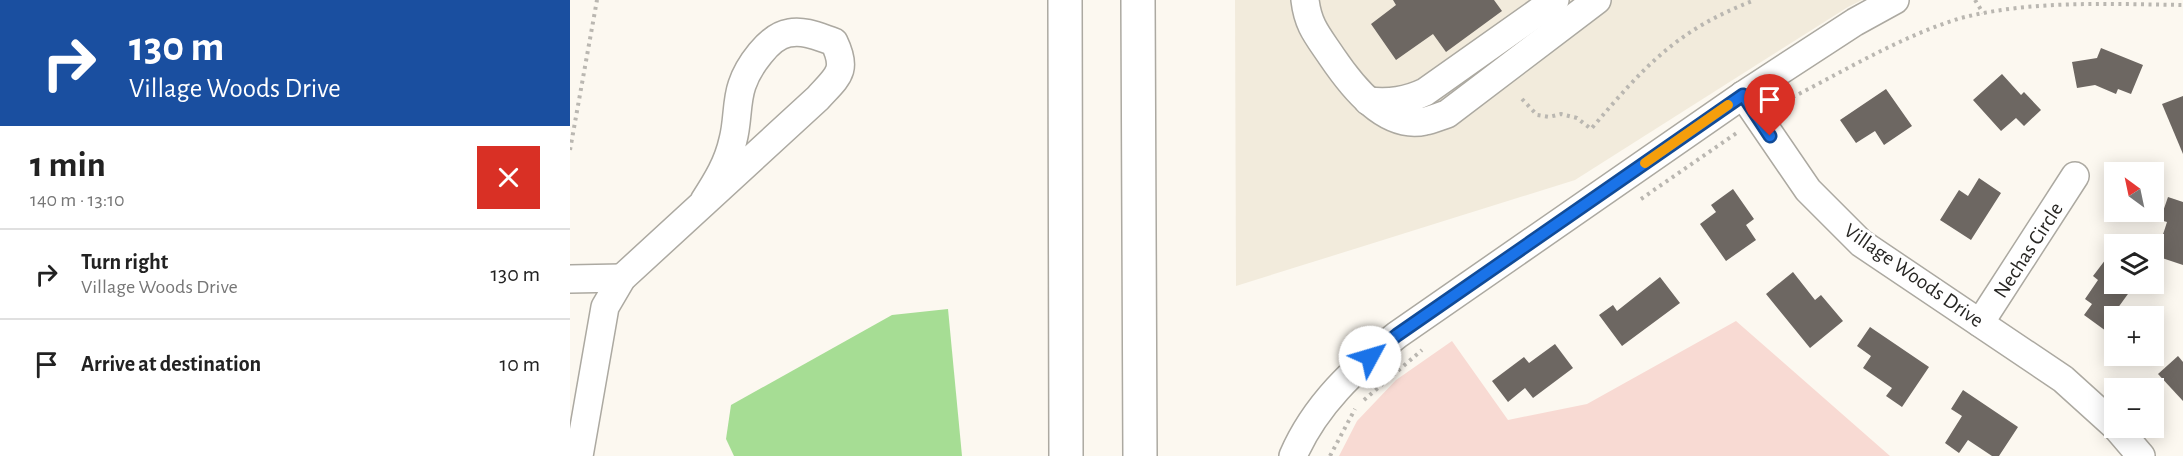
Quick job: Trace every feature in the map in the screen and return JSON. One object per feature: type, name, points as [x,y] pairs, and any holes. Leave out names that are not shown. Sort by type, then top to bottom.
[{"type":"highway","points":[[1065,0],[1066,456]]},
{"type":"highway","points":[[1138,0],[1140,456]]},
{"type":"highway","points":[[1141,341],[1153,456]]},
{"type":"street","points":[[1305,0],[1307,19],[1351,85],[1368,101],[1397,118],[1423,122],[1447,114],[1597,0]]},
{"type":"street","points":[[1368,101],[1390,103],[1408,100],[1425,92],[1555,0]]},
{"type":"street","points":[[1293,456],[1303,435],[1356,367],[1397,335],[1743,95],[1855,22],[1895,0]]},
{"type":"street","points":[[579,456],[605,307],[622,278],[818,98],[840,74],[842,59],[834,42],[810,33],[788,33],[765,48],[751,64],[741,87],[734,139],[723,173],[704,201]]},
{"type":"street","name":"Village Woods Drive","points":[[1743,95],[1808,190],[1862,243],[2063,379],[2104,416]]},
{"type":"street","name":"Nechas Circle","points":[[1980,323],[2075,176]]},
{"type":"street","points":[[570,279],[622,278]]},
{"type":"street","name":"Village Woods Drive","points":[[2125,438],[2141,456]]},
{"type":"path","points":[[570,150],[597,0]]},
{"type":"path","points":[[1522,99],[1537,115],[1577,118],[1591,129],[1660,53],[1710,19],[1755,0]]},
{"type":"path","points":[[1975,0],[1983,13]]},
{"type":"path","points":[[1639,200],[1779,104],[1933,29],[1983,13],[2085,3],[2183,5]]},
{"type":"path","points":[[1330,456],[1356,407],[1429,344]]},
{"type":"shaded area","points":[[1235,0],[1862,0],[1575,180],[1236,286]]},
{"type":"shaded area","points":[[948,309],[962,456],[734,456],[726,439],[731,405],[892,315]]},
{"type":"shaded area","points":[[1736,321],[1890,456],[1339,456],[1357,421],[1396,380],[1452,341],[1508,420],[1587,404]]},
{"type":"building","points":[[1393,0],[1494,0],[1502,11],[1446,52],[1433,34],[1396,60],[1371,24],[1396,5]]},
{"type":"building","points":[[2101,48],[2143,65],[2131,94],[2118,89],[2116,94],[2095,85],[2077,88],[2072,62],[2097,58]]},
{"type":"building","points":[[2002,74],[2021,95],[2024,92],[2041,110],[2024,126],[2016,118],[2001,131],[1973,100]]},
{"type":"building","points":[[1886,89],[1912,126],[1884,145],[1875,131],[1856,143],[1840,120]]},
{"type":"building","points":[[2183,96],[2183,154],[2162,104]]},
{"type":"building","points":[[1979,178],[2001,193],[1971,240],[1940,220],[1959,190],[1968,196]]},
{"type":"building","points":[[1733,189],[1754,219],[1746,225],[1756,240],[1726,261],[1700,224],[1716,212],[1711,205]]},
{"type":"building","points":[[2168,197],[2183,202],[2183,265],[2164,259],[2163,234],[2167,222],[2164,221],[2164,208]]},
{"type":"building","points":[[2104,262],[2104,294],[2128,294],[2119,306],[2104,306],[2104,330],[2084,315],[2092,304],[2085,299],[2098,280],[2093,276]]},
{"type":"building","points":[[1793,272],[1815,300],[1821,295],[1843,321],[1810,348],[1766,294]]},
{"type":"building","points":[[1660,277],[1680,303],[1622,346],[1599,315],[1613,305],[1617,311]]},
{"type":"building","points":[[1870,327],[1929,367],[1902,407],[1886,396],[1892,388],[1863,368],[1871,356],[1857,346]]},
{"type":"building","points":[[1555,344],[1573,368],[1533,398],[1525,388],[1508,402],[1492,381],[1524,357],[1529,363]]},
{"type":"building","points":[[2178,356],[2183,362],[2183,401],[2164,378],[2158,374]]},
{"type":"building","points":[[1963,390],[2018,427],[1999,456],[1992,456],[1968,440],[1959,453],[1945,443],[1962,416],[1951,409]]},
{"type":"slow traffic","points":[[1645,163],[1728,105]]},
{"type":"route","points":[[1370,357],[1397,335],[1743,95],[1770,136]]}]
